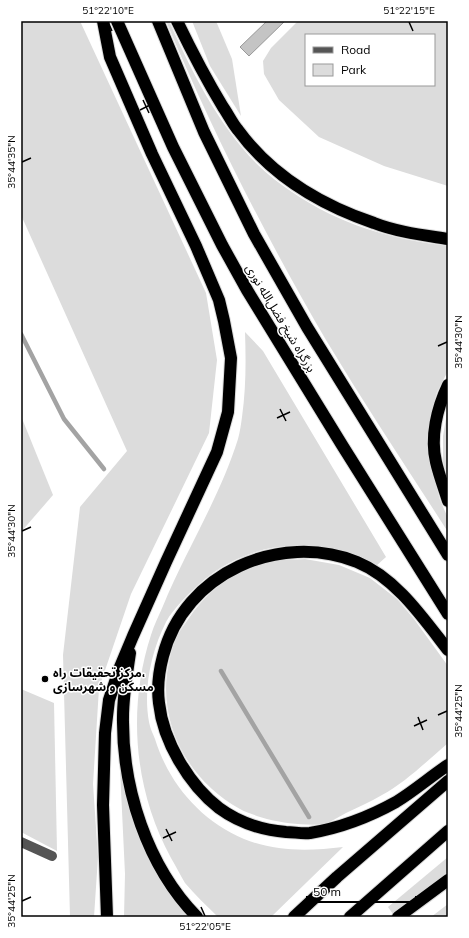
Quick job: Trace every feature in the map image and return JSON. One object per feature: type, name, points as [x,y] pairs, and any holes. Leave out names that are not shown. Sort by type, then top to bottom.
[{"type":"highway","points":[[103,21],[110,57],[152,154],[196,246],[219,300],[231,358],[228,412],[217,452],[133,636],[120,667],[109,700],[105,733],[103,805],[106,917]]},
{"type":"highway","name":"بزرگراه شیخ فضل‌الله نوری","points":[[117,21],[173,147],[222,245],[247,290],[448,614]]},
{"type":"highway","name":"بزرگراه شیخ فضل‌الله نوری","points":[[158,21],[204,132],[254,234],[307,327],[448,555]]},
{"type":"highway","points":[[177,21],[205,77],[237,129],[256,152],[273,168],[293,183],[343,212],[375,224],[448,239]]},
{"type":"highway","points":[[448,385],[437,414],[434,436],[435,460],[448,501]]},
{"type":"highway","points":[[448,650],[413,606],[399,592],[381,575],[358,562],[328,553],[296,551],[268,555],[242,564],[226,573],[207,586],[189,604],[172,631],[163,655],[159,678],[159,702],[163,726],[174,753],[203,794],[220,809],[257,827],[278,831],[308,833],[340,826],[372,815],[397,801],[448,766]]},
{"type":"highway","points":[[133,636],[123,716],[123,744],[127,772],[134,802],[142,826],[157,860],[173,888],[183,902],[197,917]]},
{"type":"highway","points":[[294,917],[448,781]]},
{"type":"highway","points":[[350,917],[448,830]]},
{"type":"highway","points":[[398,917],[448,880]]},
{"type":"lane","points":[[21,842],[52,856]]},
{"type":"green space","points":[[21,21],[80,21],[206,293],[217,360],[209,433],[131,594],[99,688],[93,784],[98,857],[94,917],[70,917],[63,655],[80,507],[127,451],[21,215]]},
{"type":"green space","points":[[166,21],[169,21],[207,97],[230,133],[258,165],[274,179],[310,204],[348,222],[386,235],[448,246],[448,371],[437,392],[428,435],[432,470],[440,500],[448,518],[448,532],[326,340],[282,262],[221,143]]},
{"type":"green space","points":[[192,21],[216,21],[232,59],[241,116],[210,66]]},
{"type":"green space","points":[[298,21],[448,21],[448,186],[384,166],[319,137],[279,100],[264,74],[263,61],[271,48]]},
{"type":"green space","points":[[245,332],[263,351],[386,557],[376,566],[327,548],[293,546],[276,547],[259,551],[233,561],[209,576],[182,601],[166,622],[152,658],[148,684],[147,709],[150,726],[161,755],[178,786],[201,811],[214,822],[244,839],[268,846],[293,849],[306,850],[343,847],[271,917],[218,917],[185,883],[159,832],[149,805],[142,777],[138,749],[137,720],[143,663],[152,631],[172,585],[222,482],[238,439],[244,396],[246,364]]},
{"type":"green space","points":[[448,407],[448,478],[443,462],[443,436]]},
{"type":"green space","points":[[21,416],[53,495],[21,532]]},
{"type":"green space","points":[[305,559],[339,565],[370,578],[397,599],[414,619],[448,666],[448,743],[416,771],[391,790],[328,823],[316,825],[276,821],[259,817],[240,809],[221,797],[205,782],[191,765],[180,747],[172,727],[167,706],[166,684],[173,645],[177,636],[194,611],[210,593],[230,578],[253,567],[273,561]]},
{"type":"green space","points":[[21,689],[54,703],[57,851],[21,832]]},
{"type":"green space","points":[[120,769],[125,791],[191,917],[124,917],[125,874]]},
{"type":"green space","points":[[448,857],[448,872],[393,914],[388,907]]},
{"type":"green space","points":[[448,904],[448,917],[431,917]]},
{"type":"building","points":[[267,21],[285,21],[249,56],[240,47]]},
{"type":"waterway","points":[[21,334],[64,419],[104,469]]},
{"type":"waterway","points":[[221,671],[309,817]]},
{"type":"place","name":"مرکز تحقیقات راه، مسکن و شهرسازی","points":[[45,679]]}]
